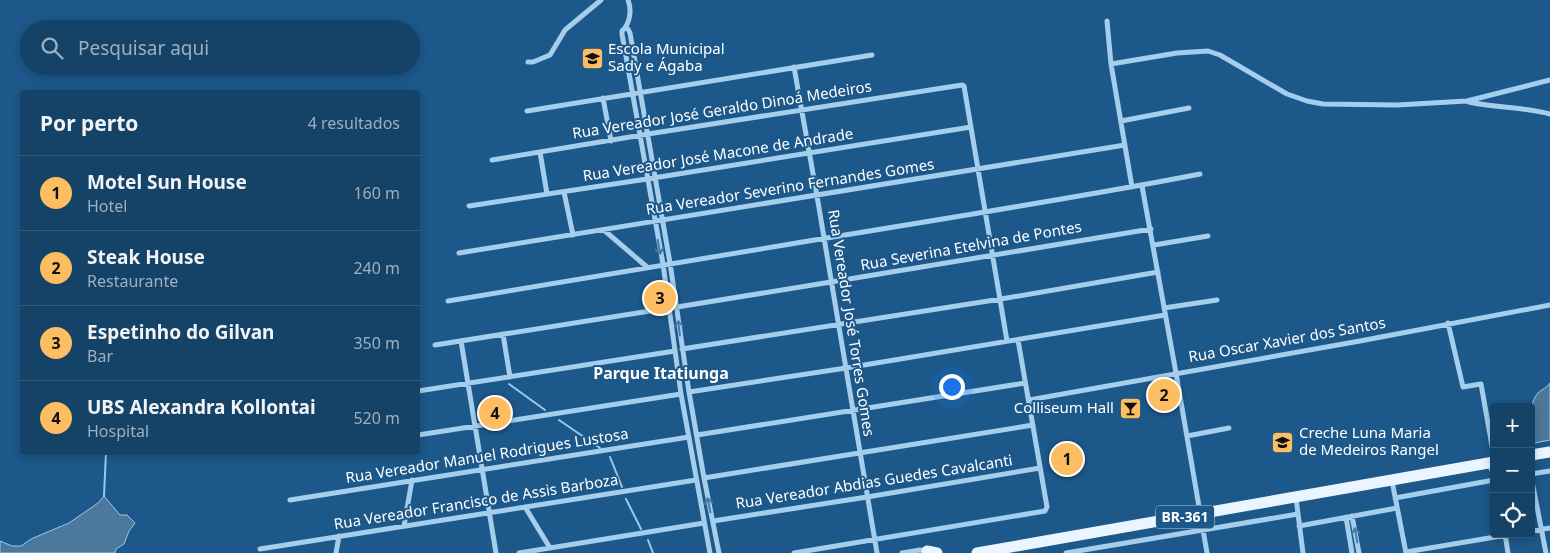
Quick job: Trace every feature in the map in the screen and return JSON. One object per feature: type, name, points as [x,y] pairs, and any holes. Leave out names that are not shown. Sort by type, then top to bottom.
[{"type":"main road","points":[[1535,454],[1550,452]]},
{"type":"main road","name":"BR-361","points":[[977,553],[1392,481],[1490,461]]},
{"type":"street","points":[[528,62],[534,62],[550,55],[565,30],[602,0]]},
{"type":"street","points":[[628,0],[630,10],[622,34],[662,264],[681,394],[710,553]]},
{"type":"street","points":[[1107,21],[1111,64],[1132,187]]},
{"type":"street","points":[[625,28],[629,30],[641,92],[670,263],[689,392],[719,553]]},
{"type":"street","points":[[1111,64],[1177,53],[1208,51],[1287,94],[1307,102],[1316,103],[1390,105],[1467,101],[1550,80]]},
{"type":"street","points":[[527,111],[872,55]]},
{"type":"street","name":"Rua Vereador José Torres Gomes","points":[[794,67],[877,553]]},
{"type":"street","name":"Rua Vereador José Geraldo Dinoá Medeiros","points":[[492,160],[956,85],[964,86],[971,127]]},
{"type":"street","points":[[603,98],[611,141]]},
{"type":"street","points":[[1467,101],[1482,105],[1510,107],[1550,114]]},
{"type":"street","points":[[1121,121],[1189,108]]},
{"type":"street","points":[[971,127],[1007,341]]},
{"type":"street","name":"Rua Vereador José Macone de Andrade","points":[[469,206],[971,127]]},
{"type":"street","name":"Rua Vereador Severino Fernandes Gomes","points":[[459,253],[1125,145]]},
{"type":"street","points":[[540,152],[547,194]]},
{"type":"street","points":[[448,301],[662,264],[1142,186],[1200,174]]},
{"type":"street","points":[[1142,186],[1154,245],[1207,553]]},
{"type":"street","points":[[564,192],[573,236]]},
{"type":"street","name":"Rua Severina Etelvina de Pontes","points":[[677,307],[1151,229]]},
{"type":"street","points":[[605,230],[647,267]]},
{"type":"street","points":[[1154,245],[1208,236]]},
{"type":"street","points":[[682,350],[1158,272]]},
{"type":"street","points":[[1164,308],[1217,300]]},
{"type":"street","name":"Rua Oscar Xavier dos Santos","points":[[1028,400],[1550,305]]},
{"type":"street","points":[[435,345],[669,308]]},
{"type":"street","points":[[689,392],[1165,315]]},
{"type":"street","points":[[1448,323],[1463,387],[1481,384],[1490,448]]},
{"type":"street","points":[[502,334],[510,377]]},
{"type":"street","points":[[794,553],[1045,511],[1046,506],[1040,468],[1018,340]]},
{"type":"street","points":[[461,341],[496,553]]},
{"type":"street","points":[[420,391],[675,351]]},
{"type":"street","points":[[697,435],[1025,383]]},
{"type":"street","points":[[420,435],[681,394]]},
{"type":"street","points":[[704,478],[1032,425]]},
{"type":"street","points":[[1187,436],[1229,428]]},
{"type":"street","name":"Rua Vereador Manuel Rodrigues Lustosa","points":[[290,500],[482,468],[689,437]]},
{"type":"street","name":"Rua Vereador Abdias Guedes Cavalcanti","points":[[712,521],[867,498],[1040,468]]},
{"type":"street","points":[[1535,474],[1550,471]]},
{"type":"street","points":[[404,526],[412,480]]},
{"type":"street","name":"Rua Vereador Francisco de Assis Barboza","points":[[260,549],[696,480]]},
{"type":"street","points":[[1392,481],[1406,552],[1490,538]]},
{"type":"street","points":[[1395,498],[1490,481]]},
{"type":"street","points":[[1534,493],[1546,553]]},
{"type":"street","points":[[1296,498],[1303,553]]},
{"type":"street","points":[[525,507],[550,548]]},
{"type":"street","points":[[1299,526],[1397,508]]},
{"type":"street","points":[[1066,553],[1298,514]]},
{"type":"street","points":[[1352,516],[1359,553]]},
{"type":"street","points":[[1346,517],[1352,553]]},
{"type":"street","points":[[520,553],[704,522]]},
{"type":"street","points":[[1535,531],[1550,528]]},
{"type":"street","points":[[336,553],[338,536]]},
{"type":"street","points":[[1506,538],[1508,553]]},
{"type":"street","points":[[1101,546],[1102,553]]},
{"type":"street","points":[[902,553],[920,550],[931,552]]},
{"type":"water","points":[[1550,383],[1550,440],[1535,443],[1535,403],[1533,403],[1538,393]]},
{"type":"water","points":[[104,496],[120,515],[127,515],[135,523],[129,531],[124,544],[116,549],[115,553],[0,553],[0,541],[12,546],[21,546],[31,539],[69,523],[98,503]]},
{"type":"waterway","points":[[509,384],[545,410]]},
{"type":"waterway","points":[[559,420],[600,448]]},
{"type":"waterway","points":[[104,496],[106,455]]},
{"type":"waterway","points":[[610,457],[622,487]]},
{"type":"waterway","points":[[626,499],[641,529]]},
{"type":"waterway","points":[[648,540],[653,553]]},
{"type":"place","name":"Escola Municipal Sady e Ágaba","points":[[592,58]]},
{"type":"place","name":"Espetinho do Gilvan","points":[[660,298]]},
{"type":"place","name":"Steak House","points":[[1164,395]]},
{"type":"place","name":"Colliseum Hall","points":[[1130,408]]},
{"type":"place","name":"UBS Alexandra Kollontai","points":[[495,413]]},
{"type":"place","name":"Creche Luna Maria de Medeiros Rangel","points":[[1283,442]]},
{"type":"place","name":"Motel Sun House","points":[[1067,459]]},
{"type":"district","name":"Parque Itatiunga","points":[[661,373]]}]
